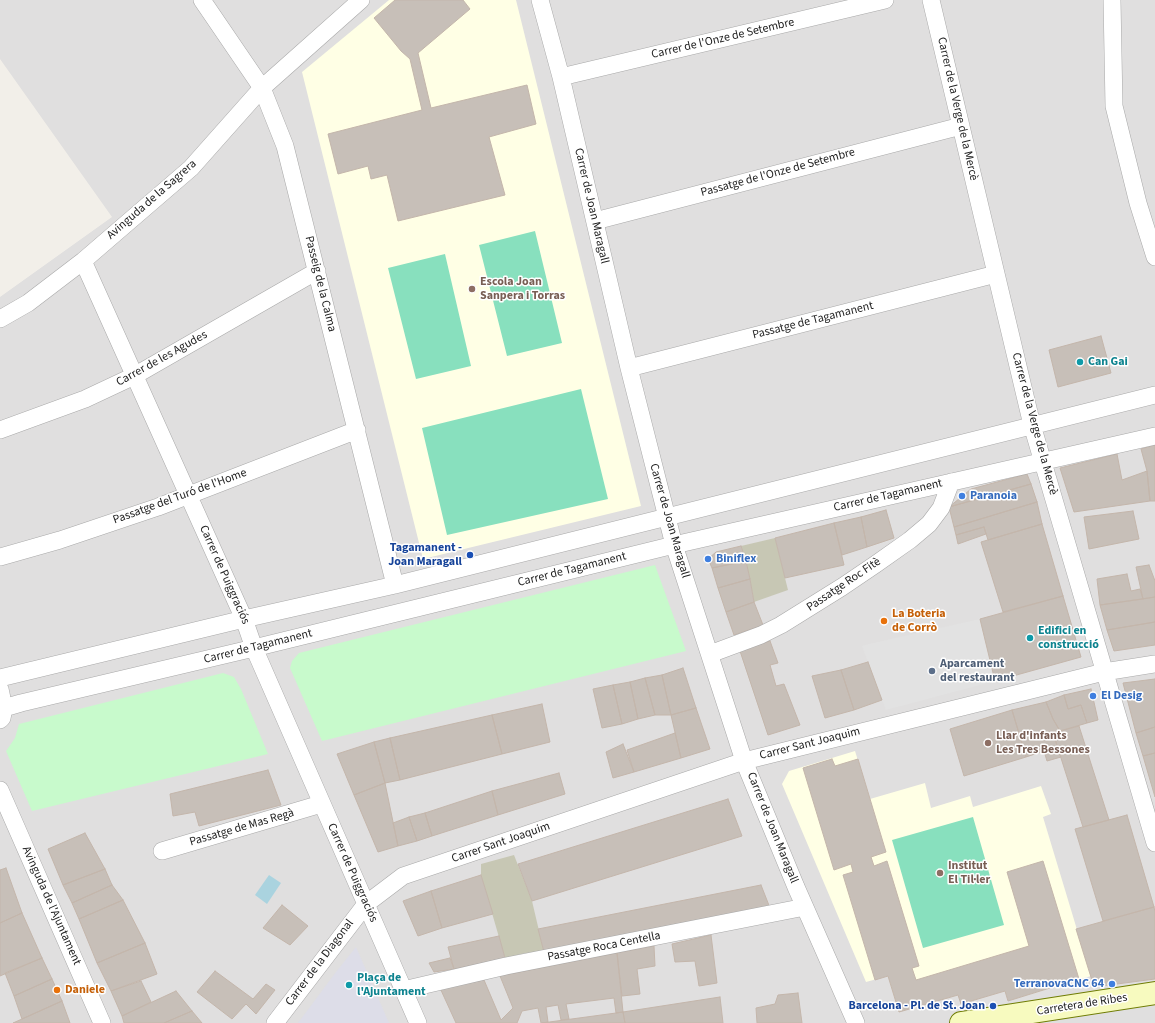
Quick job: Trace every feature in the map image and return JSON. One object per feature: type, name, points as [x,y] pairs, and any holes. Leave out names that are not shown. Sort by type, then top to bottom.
[{"type":"street","name":"Passeig de la Calma","points":[[202,0],[262,88],[285,146],[395,585]]},
{"type":"street","name":"Avinguda de la Sagrera","points":[[0,319],[28,303],[83,261],[192,168],[262,88],[361,0]]},
{"type":"street","name":"Carrer de Joan Maragall","points":[[540,0],[561,77],[629,368],[674,545],[744,760],[805,907],[856,1023]]},
{"type":"street","name":"Carrer de l'Onze de Setembre","points":[[561,77],[885,0]]},
{"type":"street","name":"Carrer de la Verge de la Mercè","points":[[931,0],[1032,425],[1155,844]]},
{"type":"street","points":[[1112,0],[1114,106],[1138,203],[1155,257]]},
{"type":"street","name":"Passatge de l'Onze de Setembre","points":[[594,221],[961,126]]},
{"type":"street","name":"Carrer de Puiggraciós","points":[[83,261],[244,619],[254,648],[321,804],[418,1023]]},
{"type":"street","name":"Carrer de les Agudes","points":[[0,430],[85,399],[134,376],[317,271]]},
{"type":"street","name":"Passatge de Tagamanent","points":[[629,368],[996,274]]},
{"type":"street","points":[[0,678],[244,619],[395,585],[1155,395]]},
{"type":"street","name":"Passatge del Turó de l'Home","points":[[0,557],[60,540],[135,515],[357,430]]},
{"type":"street","name":"Carrer de Tagamanent","points":[[2,714],[254,648],[674,545],[1155,436]]},
{"type":"street","name":"Passatge Roc Fitè","points":[[710,654],[761,635],[781,625],[842,587],[910,540],[929,524],[941,508],[951,482]]},
{"type":"street","name":"Carrer Sant Joaquim","points":[[366,904],[403,876],[744,760],[1104,672],[1155,664]]},
{"type":"street","points":[[0,689],[2,714]]},
{"type":"street","name":"Avinguda de l'Ajuntament","points":[[0,790],[102,1023]]},
{"type":"street","name":"Passatge de Mas Regà","points":[[162,851],[321,804]]},
{"type":"street","name":"Carrer de la Diagonal","points":[[275,1023],[366,904]]},
{"type":"street","name":"Passatge Roca Centella","points":[[404,990],[506,966],[805,907]]},
{"type":"street","name":"Carretera de Ribes","points":[[961,1023],[1155,993]]},
{"type":"shaded area","points":[[0,0],[1155,0],[1155,1023],[0,1023],[0,297],[112,217],[0,59]]},
{"type":"shaded area","name":"Escola Joan Sanpera i Torras","points":[[389,0],[516,0],[641,506],[423,559],[302,72]]},
{"type":"shaded area","points":[[775,538],[788,590],[754,602],[750,579],[741,546]]},
{"type":"shaded area","name":"Aparcament del restaurant","points":[[980,619],[995,681],[886,710],[862,646]]},
{"type":"shaded area","name":"Institut El Til·ler","points":[[855,751],[870,799],[925,783],[931,808],[970,796],[973,807],[1041,786],[1051,814],[1043,817],[1091,976],[1008,1001],[1005,991],[961,1004],[958,995],[899,1012],[888,976],[866,982],[782,784],[789,771]]},
{"type":"shaded area","points":[[514,855],[532,901],[544,952],[526,953],[505,958],[481,875],[481,864]]},
{"type":"shaded area","name":"Plaça de l'Ajuntament","points":[[356,947],[389,1023],[298,1023],[336,972]]},
{"type":"green space","points":[[535,231],[562,343],[507,356],[479,245]]},
{"type":"green space","points":[[445,254],[471,366],[416,379],[388,268]]},
{"type":"green space","points":[[581,389],[608,499],[447,535],[422,428]]},
{"type":"green space","points":[[655,565],[686,651],[322,741],[290,668],[292,661],[299,653]]},
{"type":"green space","points":[[223,673],[234,677],[241,689],[268,754],[32,811],[6,751],[15,738],[19,724]]},
{"type":"green space","points":[[973,817],[1004,925],[923,948],[892,840]]},
{"type":"water","points":[[269,875],[281,883],[267,904],[255,895]]},
{"type":"building","points":[[395,0],[463,0],[470,9],[418,53],[431,108],[527,85],[536,124],[489,137],[505,195],[398,221],[387,175],[371,179],[368,166],[338,174],[328,134],[422,110],[410,59],[401,51],[374,18]]},
{"type":"building","name":"Can Gai","points":[[1101,336],[1111,373],[1058,387],[1049,350]]},
{"type":"building","points":[[1155,445],[1155,501],[1150,501],[1147,471],[1141,449]]},
{"type":"building","points":[[1117,454],[1122,480],[1147,471],[1150,501],[1074,512],[1060,468]]},
{"type":"building","points":[[1027,474],[1031,484],[949,507],[971,489]]},
{"type":"building","points":[[1031,484],[1037,502],[954,527],[949,507]]},
{"type":"building","points":[[1037,502],[1042,524],[988,540],[984,527],[956,535],[954,527]]},
{"type":"building","points":[[886,510],[894,538],[867,547],[861,517]]},
{"type":"building","points":[[1133,511],[1139,539],[1089,549],[1084,517]]},
{"type":"building","points":[[861,517],[867,547],[842,555],[834,523]]},
{"type":"building","points":[[834,523],[844,565],[785,578],[775,538]]},
{"type":"building","points":[[1042,524],[1063,596],[1003,612],[981,542]]},
{"type":"building","points":[[984,527],[986,534],[958,544],[956,535]]},
{"type":"building","points":[[741,546],[746,561],[712,568],[708,559],[716,552]]},
{"type":"building","points":[[746,561],[750,579],[718,588],[712,568]]},
{"type":"building","points":[[1149,565],[1155,581],[1155,597],[1143,599],[1136,567]]},
{"type":"building","points":[[1127,574],[1131,591],[1140,589],[1143,599],[1100,605],[1097,579]]},
{"type":"building","points":[[750,579],[754,602],[726,612],[718,588]]},
{"type":"building","name":"Edifici en construcció","points":[[1063,596],[1081,657],[995,681],[980,619]]},
{"type":"building","points":[[1155,597],[1155,622],[1107,630],[1100,605]]},
{"type":"building","points":[[754,602],[763,625],[734,635],[726,612]]},
{"type":"building","points":[[1155,622],[1155,645],[1114,651],[1107,630]]},
{"type":"building","points":[[770,641],[778,663],[770,665],[776,686],[784,684],[800,725],[768,735],[740,651]]},
{"type":"building","points":[[868,662],[882,700],[854,710],[841,670]]},
{"type":"building","points":[[683,668],[696,708],[671,715],[662,675]]},
{"type":"building","points":[[841,670],[854,710],[825,718],[812,676]]},
{"type":"building","points":[[662,675],[671,715],[655,715],[645,678]]},
{"type":"building","points":[[645,678],[655,715],[638,719],[630,682]]},
{"type":"building","points":[[1155,679],[1155,727],[1136,733],[1123,683]]},
{"type":"building","points":[[630,682],[638,719],[622,724],[613,685]]},
{"type":"building","points":[[613,685],[622,724],[602,728],[593,689]]},
{"type":"building","points":[[1091,689],[1098,720],[1087,723],[1081,705],[1068,709],[1064,695]]},
{"type":"building","points":[[1064,695],[1068,709],[1081,705],[1087,723],[1060,731],[1046,702]]},
{"type":"building","points":[[1046,702],[1060,731],[1053,733],[1061,757],[1047,761],[1044,751],[1026,757],[1012,710]]},
{"type":"building","points":[[542,704],[550,742],[502,754],[492,715]]},
{"type":"building","points":[[696,708],[710,749],[681,758],[671,715]]},
{"type":"building","name":"Llar d'infants Les Tres Bessones","points":[[1012,710],[1026,757],[964,776],[950,729]]},
{"type":"building","points":[[492,715],[502,754],[400,780],[390,738]]},
{"type":"building","points":[[1079,726],[1109,820],[1083,827],[1053,733]]},
{"type":"building","points":[[1155,727],[1155,753],[1143,756],[1136,733]]},
{"type":"building","points":[[675,733],[681,758],[634,772],[627,750]]},
{"type":"building","points":[[390,738],[400,780],[385,783],[374,742]]},
{"type":"building","points":[[374,742],[385,783],[354,795],[337,754]]},
{"type":"building","points":[[623,744],[634,772],[613,778],[606,752]]},
{"type":"building","points":[[1155,753],[1155,797],[1143,756]]},
{"type":"building","points":[[832,759],[835,766],[858,759],[886,852],[871,857],[874,866],[887,861],[919,966],[912,968],[916,980],[1029,946],[1007,872],[1043,861],[1079,979],[1008,1001],[1005,991],[961,1004],[958,995],[899,1012],[888,976],[875,980],[843,875],[853,872],[851,864],[834,870],[803,768]]},
{"type":"building","points":[[268,770],[281,805],[199,826],[195,812],[173,816],[170,794]]},
{"type":"building","points":[[559,773],[565,794],[498,815],[492,791]]},
{"type":"building","points":[[385,783],[398,846],[378,852],[354,795]]},
{"type":"building","points":[[492,791],[498,815],[432,836],[425,813]]},
{"type":"building","points":[[728,799],[742,836],[532,901],[518,864]]},
{"type":"building","points":[[425,813],[432,836],[417,841],[409,817]]},
{"type":"building","points":[[1127,815],[1154,907],[1103,921],[1075,829]]},
{"type":"building","points":[[409,817],[417,841],[398,846],[393,823]]},
{"type":"building","points":[[85,833],[105,869],[63,885],[48,849]]},
{"type":"building","points":[[6,868],[22,913],[0,923],[0,870]]},
{"type":"building","points":[[105,869],[112,885],[72,903],[63,885]]},
{"type":"building","points":[[481,875],[493,914],[442,928],[431,891]]},
{"type":"building","points":[[112,885],[123,900],[79,919],[72,903]]},
{"type":"building","points":[[761,885],[770,908],[544,952],[538,929]]},
{"type":"building","points":[[431,891],[442,928],[418,936],[403,901]]},
{"type":"building","points":[[123,900],[145,943],[97,963],[79,919]]},
{"type":"building","points":[[282,905],[308,926],[290,945],[263,928]]},
{"type":"building","points":[[1154,907],[1155,979],[1094,987],[1076,929]]},
{"type":"building","points":[[22,913],[42,958],[0,976],[0,923]]},
{"type":"building","points":[[711,935],[717,983],[699,986],[695,961],[675,962],[672,944]]},
{"type":"building","points":[[499,936],[505,958],[454,969],[448,947]]},
{"type":"building","points":[[145,943],[157,974],[111,991],[97,963]]},
{"type":"building","points":[[654,946],[655,966],[637,969],[640,994],[622,996],[617,953]]},
{"type":"building","points":[[617,953],[623,1012],[616,1013],[614,998],[566,1004],[569,1019],[561,1020],[558,1005],[546,1007],[548,1022],[541,1023],[538,1008],[522,1011],[517,1023],[456,1023],[440,988],[484,980],[501,1020],[513,1008],[500,976]]},
{"type":"building","points":[[42,958],[52,979],[14,996],[5,973]]},
{"type":"building","points":[[450,958],[454,969],[434,972],[429,963]]},
{"type":"building","points":[[215,971],[253,999],[266,984],[275,990],[256,1014],[246,1004],[232,1019],[197,992]]},
{"type":"building","points":[[52,979],[62,1001],[22,1019],[14,996]]},
{"type":"building","points":[[141,981],[151,1002],[122,1016],[111,991]]},
{"type":"building","points":[[176,991],[192,1011],[164,1023],[124,1023],[122,1016]]},
{"type":"building","points":[[798,993],[802,1023],[757,1023],[756,1008],[775,1004],[778,995]]},
{"type":"building","points":[[720,997],[723,1023],[625,1023],[623,1012]]},
{"type":"building","points":[[62,1001],[70,1023],[13,1023],[22,1019]]},
{"type":"building","points":[[192,1011],[202,1023],[164,1023]]},
{"type":"building","points":[[623,1012],[625,1023],[542,1023],[616,1013]]},
{"type":"place","name":"Escola Joan Sanpera i Torras","points":[[472,289]]},
{"type":"place","name":"Can Gai","points":[[1080,362]]},
{"type":"place","name":"Paranoia","points":[[962,496]]},
{"type":"place","name":"Tagamanent - Joan Maragall","points":[[470,555]]},
{"type":"place","name":"Biniflex","points":[[708,559]]},
{"type":"place","name":"La Boteria de Corrò","points":[[884,621]]},
{"type":"place","name":"Edifici en construcció","points":[[1030,638]]},
{"type":"place","name":"Aparcament del restaurant","points":[[932,671]]},
{"type":"place","name":"El Desig","points":[[1093,696]]},
{"type":"place","name":"Llar d'infants Les Tres Bessones","points":[[988,743]]},
{"type":"place","name":"Institut El Til·ler","points":[[940,873]]},
{"type":"place","name":"TerranovaCNC 64","points":[[1112,984]]},
{"type":"place","name":"Plaça de l'Ajuntament","points":[[349,985]]},
{"type":"place","name":"Daniele","points":[[57,990]]},
{"type":"place","name":"Barcelona - Pl. de St. Joan","points":[[993,1006]]}]
